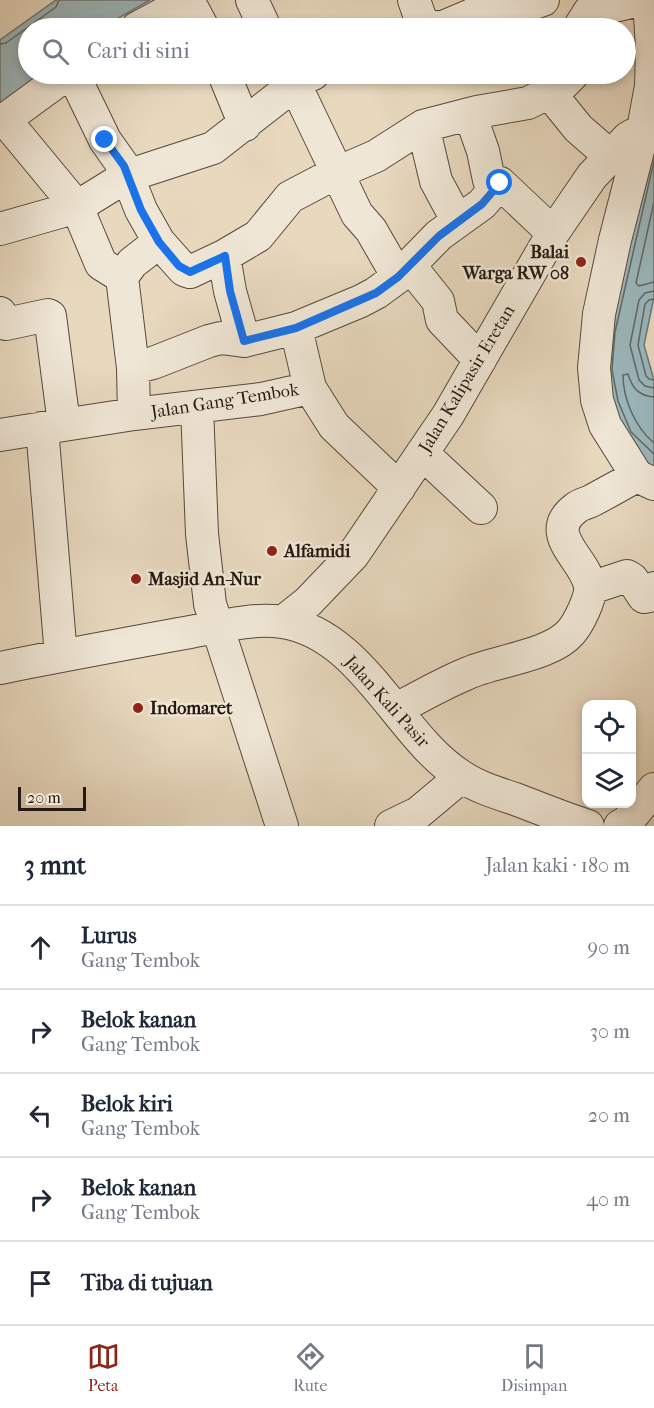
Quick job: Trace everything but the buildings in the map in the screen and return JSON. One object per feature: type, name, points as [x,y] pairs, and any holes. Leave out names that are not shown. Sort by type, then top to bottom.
[{"type":"street","points":[[156,18],[189,0],[198,18]]},
{"type":"street","points":[[252,0],[260,18]]},
{"type":"street","points":[[414,0],[420,18]]},
{"type":"street","points":[[464,18],[476,13],[526,6],[543,0]]},
{"type":"street","points":[[585,18],[589,12],[640,0]]},
{"type":"street","points":[[397,709],[467,673],[511,661],[558,642],[571,632],[586,605],[591,588],[581,564],[566,545],[562,529],[565,520],[576,508],[646,480],[605,425],[597,400],[594,368],[602,303],[615,240],[642,135],[651,86],[652,48],[649,0]]},
{"type":"street","points":[[53,84],[2,122],[77,207],[101,264],[122,277]]},
{"type":"street","points":[[78,84],[105,140],[124,166],[141,210],[159,242],[179,266],[190,272],[225,256],[258,236],[290,197],[376,156],[423,126],[528,103],[563,84]]},
{"type":"street","points":[[228,84],[245,125]]},
{"type":"street","points":[[1,226],[77,207],[127,176],[213,148],[245,125],[292,84]]},
{"type":"street","points":[[303,84],[357,214],[404,272],[438,301],[442,320],[480,360]]},
{"type":"street","points":[[549,92],[578,128],[610,156]]},
{"type":"street","points":[[470,114],[483,151],[489,180],[500,183],[554,233]]},
{"type":"street","points":[[423,126],[436,181],[457,220]]},
{"type":"street","name":"Jalan Kalipasir Eretan","points":[[283,622],[308,602],[353,555],[448,416],[554,233],[592,176],[628,138],[633,135],[642,135]]},
{"type":"street","points":[[133,368],[221,338],[244,341],[296,328],[361,301],[404,272],[457,220],[482,204],[500,183]]},
{"type":"street","points":[[134,414],[133,368],[122,277],[132,263],[159,242]]},
{"type":"street","points":[[225,256],[230,291],[244,341]]},
{"type":"street","points":[[0,313],[3,323],[6,324],[50,316],[60,648]]},
{"type":"street","points":[[296,328],[310,388]]},
{"type":"street","name":"Jalan Gang Tembok","points":[[0,435],[134,414],[261,399],[310,388],[334,426],[399,488]]},
{"type":"street","points":[[196,407],[202,534],[210,604],[282,826]]},
{"type":"street","points":[[422,453],[481,508]]},
{"type":"street","points":[[591,588],[627,576],[632,579],[644,597],[649,596],[654,588]]},
{"type":"street","name":"Jalan Kali Pasir","points":[[0,668],[60,648],[262,621],[283,622],[315,633],[335,646],[370,678],[397,709],[417,737],[462,777],[588,826]]},
{"type":"street","points":[[391,826],[418,813],[462,777]]},
{"type":"street","points":[[620,826],[627,822],[654,789]]},
{"type":"water","points":[[56,0],[150,0],[118,18],[31,18]]},
{"type":"water","points":[[18,27],[18,84],[29,84],[0,107],[0,40]]},
{"type":"water","points":[[654,89],[654,297],[644,345],[654,380],[654,471],[635,457],[598,371]]},
{"type":"place","name":"Balai Warga RW 08","points":[[581,262]]},
{"type":"place","name":"Alfamidi","points":[[272,551]]},
{"type":"place","name":"Masjid An-Nur","points":[[136,579]]},
{"type":"place","name":"Indomaret","points":[[138,708]]},
{"type":"route","points":[[105,140],[124,166],[141,210],[159,242],[179,266],[190,272],[225,256],[230,291],[244,341],[296,328],[376,293],[398,277],[457,220],[482,204],[500,183]]}]
